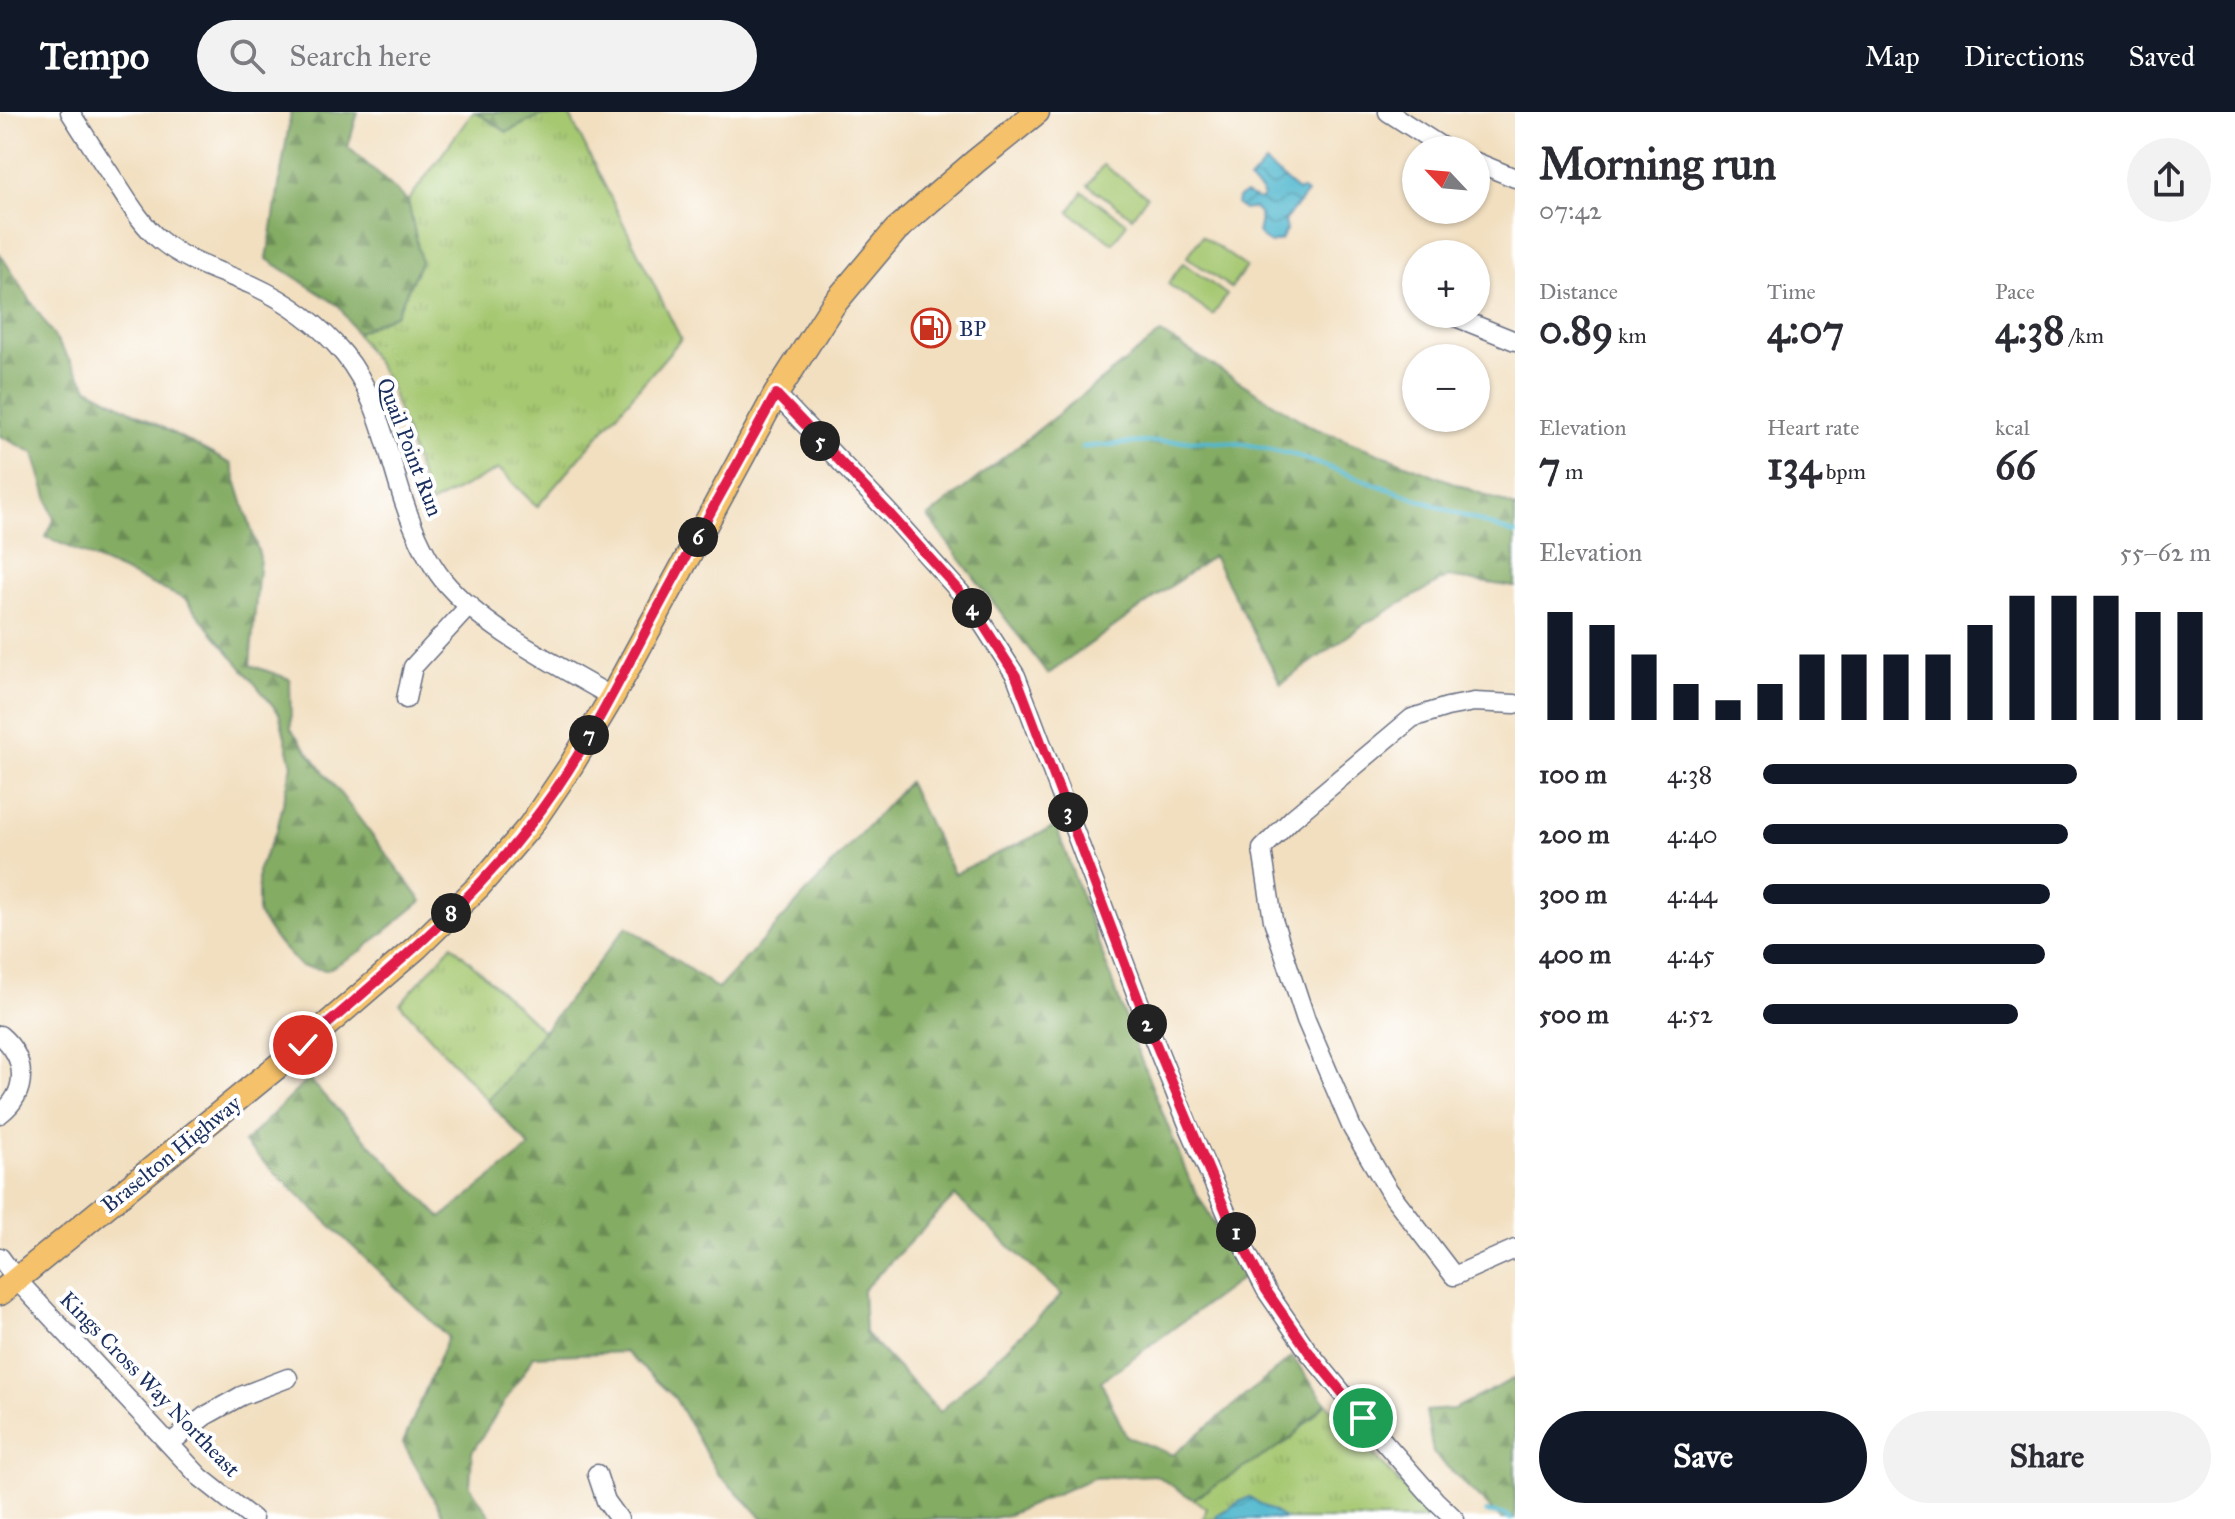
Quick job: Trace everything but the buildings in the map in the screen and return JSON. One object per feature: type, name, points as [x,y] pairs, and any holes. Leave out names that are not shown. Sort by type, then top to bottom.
[{"type":"main road","name":"Braselton Highway","points":[[8,1286],[234,1103],[417,947],[478,887],[530,826],[570,767],[612,697],[776,394],[833,305],[896,230],[1037,112]]},
{"type":"street","points":[[1388,112],[1425,136]]},
{"type":"street","name":"Quail Point Run","points":[[76,114],[133,210],[158,239],[189,260],[282,300],[316,325],[345,355],[369,394],[404,503],[424,549],[444,580],[470,605],[525,646],[612,697]]},
{"type":"street","points":[[1490,168],[1515,178]]},
{"type":"street","points":[[1483,328],[1515,341]]},
{"type":"street","points":[[776,394],[968,601],[1016,676],[1185,1116],[1227,1214],[1266,1290],[1308,1351],[1363,1418],[1455,1519]]},
{"type":"street","points":[[406,699],[413,667],[470,605]]},
{"type":"street","points":[[1515,704],[1474,702],[1412,718],[1293,818],[1262,849],[1273,920],[1306,1020],[1352,1128],[1389,1191],[1454,1276],[1515,1249]]},
{"type":"street","points":[[0,1035],[11,1044],[20,1062],[22,1078],[17,1095],[0,1114]]},
{"type":"street","points":[[0,1065],[14,1050]]},
{"type":"street","name":"Kings Cross Way Northeast","points":[[0,1257],[8,1286],[200,1477],[253,1519]]},
{"type":"street","points":[[169,1444],[205,1416],[241,1396],[288,1378]]},
{"type":"street","points":[[597,1474],[606,1501],[619,1519]]},
{"type":"green space","points":[[291,112],[358,112],[348,147],[408,201],[421,262],[396,314],[356,333],[339,306],[267,259]]},
{"type":"green space","points":[[473,112],[507,132],[539,116],[570,116],[681,339],[537,507],[499,469],[430,504],[388,381],[356,333],[396,314],[421,262],[408,201]]},
{"type":"green space","points":[[476,112],[569,112],[570,116],[539,116],[507,132]]},
{"type":"green space","points":[[1103,165],[1147,196],[1132,217],[1088,185]]},
{"type":"green space","points":[[1083,192],[1127,223],[1113,243],[1069,212]]},
{"type":"green space","points":[[1202,236],[1246,267],[1231,288],[1187,257]]},
{"type":"green space","points":[[0,254],[88,388],[231,464],[260,557],[250,665],[290,679],[291,729],[422,901],[361,951],[327,970],[300,966],[275,939],[258,914],[258,869],[277,830],[292,765],[279,713],[185,599],[46,537],[54,520],[34,453],[0,436]]},
{"type":"green space","points":[[1183,263],[1227,295],[1213,315],[1168,284]]},
{"type":"green space","points":[[1161,333],[1312,427],[1515,507],[1515,587],[1448,577],[1363,625],[1281,684],[1213,556],[1048,674],[928,517]]},
{"type":"green space","points":[[908,782],[954,874],[1056,826],[1134,1042],[1190,1181],[1244,1277],[1101,1381],[1126,1436],[1173,1455],[1292,1357],[1326,1403],[1288,1441],[1193,1499],[1155,1475],[1093,1478],[1008,1515],[988,1519],[764,1519],[717,1473],[675,1398],[625,1352],[534,1356],[472,1452],[470,1486],[492,1519],[445,1519],[403,1443],[448,1337],[244,1143],[308,1079],[441,1218],[530,1147],[488,1101],[627,926],[718,989]],"holes":[[[955,1196],[1062,1295],[940,1412],[865,1333],[863,1290]]]},
{"type":"green space","points":[[452,945],[543,1031],[488,1101],[400,1004]]},
{"type":"green space","points":[[1515,1378],[1515,1519],[1501,1519],[1433,1453],[1426,1411],[1454,1409]]},
{"type":"green space","points":[[1326,1403],[1429,1515],[1424,1519],[1285,1519],[1249,1497],[1217,1515],[1216,1519],[1203,1519],[1207,1508],[1193,1499],[1288,1441]]},
{"type":"water","points":[[1265,163],[1298,191],[1307,193],[1284,221],[1286,230],[1281,240],[1271,243],[1258,232],[1259,213],[1254,208],[1244,210],[1237,205],[1238,198],[1245,194],[1259,200],[1264,197],[1249,181]]},
{"type":"water","points":[[1249,1497],[1285,1519],[1216,1519],[1217,1515]]},
{"type":"waterway","points":[[1083,447],[1187,441],[1257,446],[1291,454],[1515,534]]},
{"type":"waterway","points":[[1487,1512],[1506,1515],[1511,1519]]},
{"type":"place","name":"BP","points":[[931,328]]},
{"type":"route","points":[[303,1045],[417,947],[478,887],[530,826],[612,697],[776,394],[968,601],[1016,676],[1148,1025],[1227,1214],[1266,1290],[1308,1351],[1363,1418]]}]
